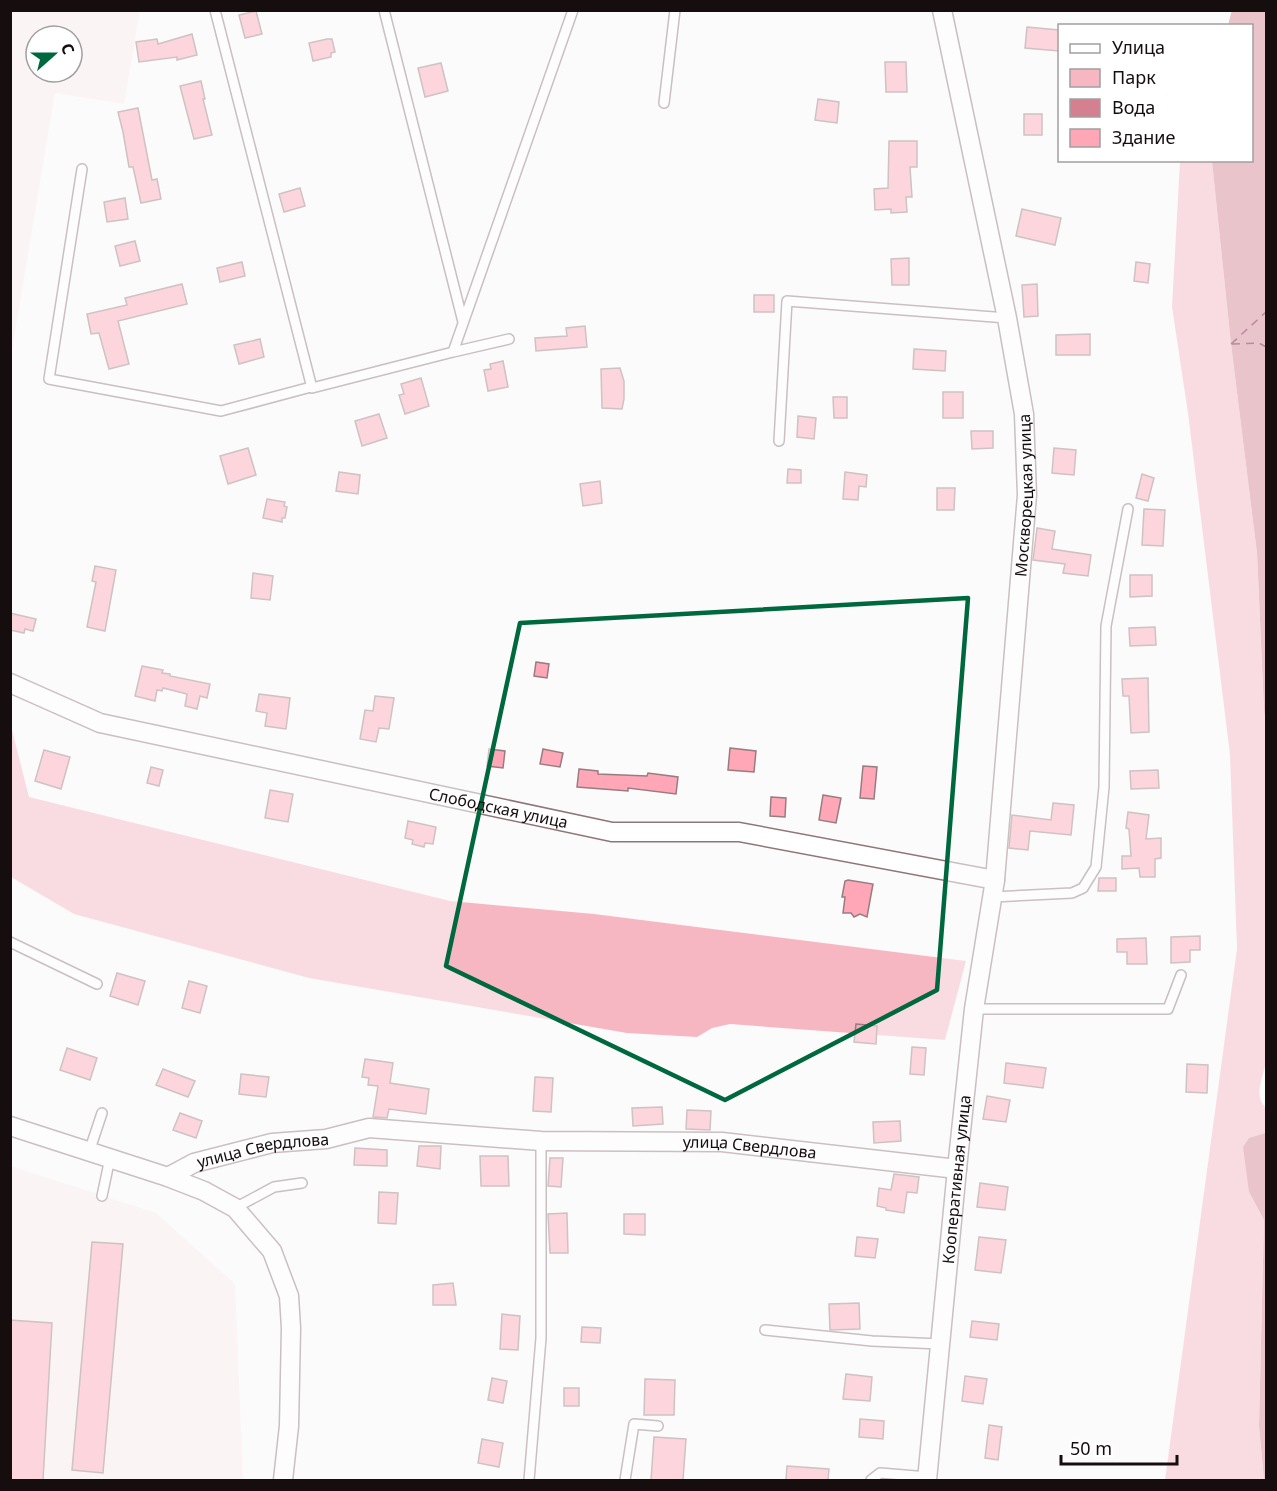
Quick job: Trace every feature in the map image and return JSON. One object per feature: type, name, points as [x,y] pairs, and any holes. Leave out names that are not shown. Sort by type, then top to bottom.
[{"type":"street","name":"Москворецкая улица","points":[[942,10],[1007,318],[1024,414],[1027,495],[994,888]]},
{"type":"street","name":"Слободская улица","points":[[10,682],[100,723],[612,832],[739,832],[994,888]]},
{"type":"street","name":"Кооперативная улица","points":[[928,1478],[974,1009],[994,888]]},
{"type":"street","points":[[10,1126],[168,1177],[204,1191],[235,1208],[272,1251],[290,1296],[289,1426],[283,1480]]},
{"type":"street","name":"улица Свердлова","points":[[168,1177],[194,1163],[272,1143],[326,1139],[369,1128],[542,1141],[723,1142],[957,1169]]},
{"type":"lane","points":[[215,10],[311,387]]},
{"type":"lane","points":[[384,10],[463,322]]},
{"type":"lane","points":[[453,352],[573,10]]},
{"type":"lane","points":[[664,103],[675,10]]},
{"type":"lane","points":[[82,169],[49,379],[221,411],[508,339]]},
{"type":"lane","points":[[779,441],[787,301],[1007,318]]},
{"type":"lane","points":[[994,888],[1072,893],[1083,888],[1096,867],[1104,787],[1106,626],[1128,509]]},
{"type":"lane","points":[[10,942],[97,984]]},
{"type":"lane","points":[[974,1009],[1168,1010],[1181,975]]},
{"type":"lane","points":[[89,1152],[102,1113]]},
{"type":"lane","points":[[529,1480],[541,1338],[542,1141]]},
{"type":"lane","points":[[102,1196],[111,1158]]},
{"type":"lane","points":[[235,1208],[274,1187],[302,1183]]},
{"type":"lane","points":[[765,1330],[872,1341],[940,1344]]},
{"type":"lane","points":[[625,1480],[634,1424],[658,1426]]},
{"type":"lane","points":[[871,1480],[880,1473],[928,1478]]},
{"type":"highlighted area","points":[[968,598],[937,990],[725,1100],[446,966],[520,623]]},
{"type":"shaded area","points":[[11,10],[140,11],[124,104],[55,93],[11,357]]},
{"type":"shaded area","points":[[11,1166],[156,1213],[235,1284],[243,1480],[11,1480]]},
{"type":"green space","points":[[1180,162],[1212,162],[1231,344],[1257,553],[1266,728],[1266,1062],[1259,1092],[1266,1108],[1266,1133],[1249,1192],[1264,1220],[1259,1426],[1264,1480],[1165,1480],[1237,949],[1230,755],[1188,413],[1172,307]]},
{"type":"green space","points":[[10,722],[29,797],[450,901],[594,914],[966,961],[945,1040],[730,1024],[712,1028],[697,1037],[627,1033],[309,978],[74,914],[11,877]]},
{"type":"water","points":[[1232,10],[1266,11],[1266,728],[1257,553],[1231,344],[1212,162],[1253,162],[1253,24],[1228,24]]},
{"type":"water","points":[[1266,1133],[1266,1480],[1264,1480],[1259,1426],[1264,1220],[1249,1192],[1243,1147],[1249,1138]]},
{"type":"building","points":[[256,11],[262,34],[245,38],[239,15]]},
{"type":"building","points":[[1027,27],[1058,30],[1058,51],[1025,48]]},
{"type":"building","points":[[192,34],[197,55],[177,60],[177,57],[139,62],[136,42],[157,39],[158,44]]},
{"type":"building","points":[[332,39],[335,52],[331,53],[331,57],[313,61],[309,43]]},
{"type":"building","points":[[885,62],[906,62],[907,92],[886,92]]},
{"type":"building","points":[[441,63],[448,91],[425,97],[418,68]]},
{"type":"building","points":[[201,81],[212,135],[194,139],[180,86]]},
{"type":"building","points":[[818,99],[839,102],[837,123],[815,120]]},
{"type":"building","points":[[138,108],[152,180],[157,179],[161,199],[141,203],[133,167],[129,167],[118,112]]},
{"type":"building","points":[[1024,114],[1042,114],[1042,135],[1024,135]]},
{"type":"building","points":[[889,141],[917,141],[917,167],[910,167],[912,197],[906,197],[907,212],[891,213],[891,209],[875,210],[874,189],[888,188]]},
{"type":"building","points":[[300,188],[305,206],[284,212],[279,194]]},
{"type":"building","points":[[125,198],[128,219],[107,222],[104,202]]},
{"type":"building","points":[[1022,209],[1061,218],[1055,245],[1016,236]]},
{"type":"building","points":[[135,241],[140,261],[120,266],[115,246]]},
{"type":"building","points":[[909,258],[909,285],[892,285],[891,259]]},
{"type":"building","points":[[242,262],[245,276],[220,282],[217,268]]},
{"type":"building","points":[[1136,262],[1150,264],[1148,283],[1134,281]]},
{"type":"building","points":[[182,284],[187,304],[118,321],[129,364],[109,369],[99,333],[91,334],[87,314],[127,305],[125,298]]},
{"type":"building","points":[[1037,284],[1038,316],[1024,317],[1022,285]]},
{"type":"building","points":[[754,295],[774,295],[774,312],[754,312]]},
{"type":"building","points":[[585,326],[587,347],[536,351],[535,338],[567,336],[566,328]]},
{"type":"building","points":[[1090,334],[1090,355],[1056,355],[1056,335]]},
{"type":"building","points":[[260,339],[264,357],[239,364],[234,345]]},
{"type":"building","points":[[914,349],[946,351],[945,371],[913,369]]},
{"type":"building","points":[[503,361],[508,387],[488,391],[484,370],[491,369],[490,364]]},
{"type":"building","points":[[620,368],[624,381],[622,409],[602,408],[601,369]]},
{"type":"building","points":[[421,378],[429,406],[405,414],[399,395],[404,394],[401,384]]},
{"type":"building","points":[[943,392],[963,392],[963,418],[943,418]]},
{"type":"building","points":[[833,397],[847,397],[847,418],[834,418]]},
{"type":"building","points":[[379,414],[387,438],[362,446],[355,421]]},
{"type":"building","points":[[798,416],[816,418],[814,439],[797,437]]},
{"type":"building","points":[[971,431],[993,431],[993,448],[972,449]]},
{"type":"building","points":[[248,448],[256,475],[228,484],[220,456]]},
{"type":"building","points":[[1054,448],[1076,450],[1074,475],[1052,473]]},
{"type":"building","points":[[788,469],[801,470],[801,483],[787,483]]},
{"type":"building","points":[[339,472],[360,475],[358,494],[336,491]]},
{"type":"building","points":[[845,472],[867,475],[866,487],[859,486],[858,500],[843,499]]},
{"type":"building","points":[[1142,474],[1154,478],[1148,501],[1136,498]]},
{"type":"building","points":[[600,481],[602,503],[583,506],[580,484]]},
{"type":"building","points":[[937,488],[955,488],[954,510],[937,510]]},
{"type":"building","points":[[267,499],[285,502],[284,506],[287,507],[282,522],[263,518]]},
{"type":"building","points":[[1144,509],[1165,510],[1163,546],[1142,545]]},
{"type":"building","points":[[1037,528],[1055,531],[1052,549],[1091,555],[1088,576],[1063,573],[1065,564],[1033,560]]},
{"type":"building","points":[[95,566],[116,570],[105,631],[87,627],[96,582],[92,581]]},
{"type":"building","points":[[253,573],[273,576],[270,600],[251,598]]},
{"type":"building","points":[[1130,575],[1152,575],[1152,596],[1130,597]]},
{"type":"building","points":[[10,613],[36,619],[33,631],[25,629],[24,633],[10,630]]},
{"type":"building","points":[[1155,627],[1156,645],[1130,646],[1129,628]]},
{"type":"building","points":[[536,662],[549,664],[547,678],[534,676]]},
{"type":"building","points":[[142,666],[163,670],[162,673],[170,674],[170,676],[210,684],[207,698],[200,696],[197,709],[185,706],[187,694],[163,688],[162,691],[157,690],[155,701],[135,696]]},
{"type":"building","points":[[1148,678],[1149,732],[1131,733],[1129,696],[1123,696],[1122,679]]},
{"type":"building","points":[[259,694],[290,698],[286,729],[265,726],[267,713],[256,711]]},
{"type":"building","points":[[375,696],[394,698],[389,729],[379,728],[376,742],[360,739],[365,710],[373,711]]},
{"type":"building","points":[[730,748],[756,751],[754,772],[728,770]]},
{"type":"building","points":[[489,749],[505,751],[503,768],[487,766]]},
{"type":"building","points":[[543,749],[563,753],[560,767],[540,764]]},
{"type":"building","points":[[44,750],[70,757],[61,789],[35,781]]},
{"type":"building","points":[[863,766],[877,767],[874,799],[860,798]]},
{"type":"building","points":[[151,767],[163,770],[159,786],[147,783]]},
{"type":"building","points":[[579,769],[598,771],[598,774],[647,776],[648,773],[678,777],[676,794],[628,788],[628,791],[577,787]]},
{"type":"building","points":[[1158,770],[1159,788],[1131,789],[1130,771]]},
{"type":"building","points":[[270,790],[293,794],[288,822],[265,818]]},
{"type":"building","points":[[823,795],[841,798],[836,823],[819,820]]},
{"type":"building","points":[[771,797],[786,798],[785,817],[770,816]]},
{"type":"building","points":[[1053,803],[1074,805],[1071,835],[1030,831],[1028,850],[1009,848],[1012,815],[1051,820]]},
{"type":"building","points":[[1128,812],[1149,815],[1146,839],[1161,838],[1161,858],[1155,859],[1155,877],[1140,877],[1139,868],[1122,869],[1122,856],[1131,856],[1129,829],[1126,828]]},
{"type":"building","points":[[408,821],[436,827],[433,844],[425,843],[424,847],[412,844],[413,840],[405,838]]},
{"type":"building","points":[[1099,878],[1116,878],[1116,891],[1098,891]]},
{"type":"building","points":[[845,881],[873,884],[867,917],[860,914],[854,917],[851,913],[843,913],[845,897],[842,897]]},
{"type":"building","points":[[1200,936],[1200,950],[1190,950],[1190,962],[1171,963],[1171,937]]},
{"type":"building","points":[[1146,938],[1147,964],[1127,964],[1127,952],[1117,952],[1117,939]]},
{"type":"building","points":[[117,973],[145,981],[138,1005],[110,996]]},
{"type":"building","points":[[189,981],[207,986],[200,1013],[182,1008]]},
{"type":"building","points":[[856,1024],[877,1026],[876,1044],[854,1042]]},
{"type":"building","points":[[912,1047],[926,1048],[924,1075],[910,1074]]},
{"type":"building","points":[[67,1048],[97,1058],[90,1080],[60,1070]]},
{"type":"building","points":[[365,1059],[393,1063],[390,1083],[429,1089],[426,1114],[389,1109],[387,1118],[373,1117],[378,1086],[368,1085],[369,1078],[362,1077]]},
{"type":"building","points":[[1006,1063],[1046,1068],[1043,1088],[1004,1083]]},
{"type":"building","points":[[1187,1064],[1208,1065],[1207,1093],[1186,1092]]},
{"type":"building","points":[[163,1069],[195,1081],[188,1097],[156,1085]]},
{"type":"building","points":[[241,1074],[269,1077],[266,1097],[239,1094]]},
{"type":"building","points":[[535,1077],[553,1078],[551,1112],[533,1111]]},
{"type":"building","points":[[987,1096],[1010,1100],[1006,1122],[983,1119]]},
{"type":"building","points":[[662,1107],[663,1124],[633,1126],[632,1108]]},
{"type":"building","points":[[687,1110],[711,1111],[710,1130],[686,1129]]},
{"type":"building","points":[[180,1113],[202,1121],[196,1138],[173,1130]]},
{"type":"building","points":[[900,1121],[901,1141],[874,1143],[873,1122]]},
{"type":"building","points":[[419,1146],[441,1146],[440,1169],[417,1166]]},
{"type":"building","points":[[355,1148],[387,1150],[387,1166],[354,1165]]},
{"type":"building","points":[[480,1156],[508,1156],[509,1186],[481,1186]]},
{"type":"building","points":[[550,1158],[563,1158],[561,1187],[548,1186]]},
{"type":"building","points":[[894,1174],[919,1177],[917,1193],[907,1192],[904,1213],[877,1206],[879,1188],[891,1190]]},
{"type":"building","points":[[980,1183],[1008,1187],[1005,1210],[977,1207]]},
{"type":"building","points":[[379,1192],[398,1193],[396,1224],[378,1223]]},
{"type":"building","points":[[567,1213],[568,1253],[550,1253],[548,1214]]},
{"type":"building","points":[[624,1214],[645,1214],[645,1235],[624,1234]]},
{"type":"building","points":[[857,1237],[878,1239],[875,1258],[855,1256]]},
{"type":"building","points":[[979,1237],[1006,1240],[1001,1273],[975,1270]]},
{"type":"building","points":[[92,1242],[123,1244],[103,1473],[72,1470]]},
{"type":"building","points":[[453,1283],[456,1305],[433,1305],[433,1285]]},
{"type":"building","points":[[859,1303],[860,1329],[830,1330],[829,1304]]},
{"type":"building","points":[[502,1314],[520,1316],[518,1350],[500,1349]]},
{"type":"building","points":[[10,1320],[52,1323],[43,1480],[10,1480]]},
{"type":"building","points":[[972,1321],[999,1324],[997,1340],[970,1337]]},
{"type":"building","points":[[582,1327],[601,1328],[600,1343],[581,1342]]},
{"type":"building","points":[[846,1374],[872,1377],[870,1401],[843,1399]]},
{"type":"building","points":[[965,1376],[987,1379],[983,1404],[962,1401]]},
{"type":"building","points":[[492,1378],[507,1381],[503,1403],[488,1400]]},
{"type":"building","points":[[645,1379],[675,1380],[674,1415],[644,1415]]},
{"type":"building","points":[[564,1388],[579,1388],[579,1406],[564,1406]]},
{"type":"building","points":[[860,1419],[884,1421],[883,1439],[859,1437]]},
{"type":"building","points":[[989,1425],[1002,1427],[998,1460],[985,1458]]},
{"type":"building","points":[[654,1437],[686,1439],[683,1480],[651,1480]]},
{"type":"building","points":[[482,1439],[503,1443],[499,1467],[478,1463]]},
{"type":"building","points":[[787,1466],[829,1469],[828,1480],[786,1480]]},
{"type":"ferry route","points":[[1231,344],[1266,312]]},
{"type":"ferry route","points":[[1232,344],[1259,343],[1266,347]]}]
